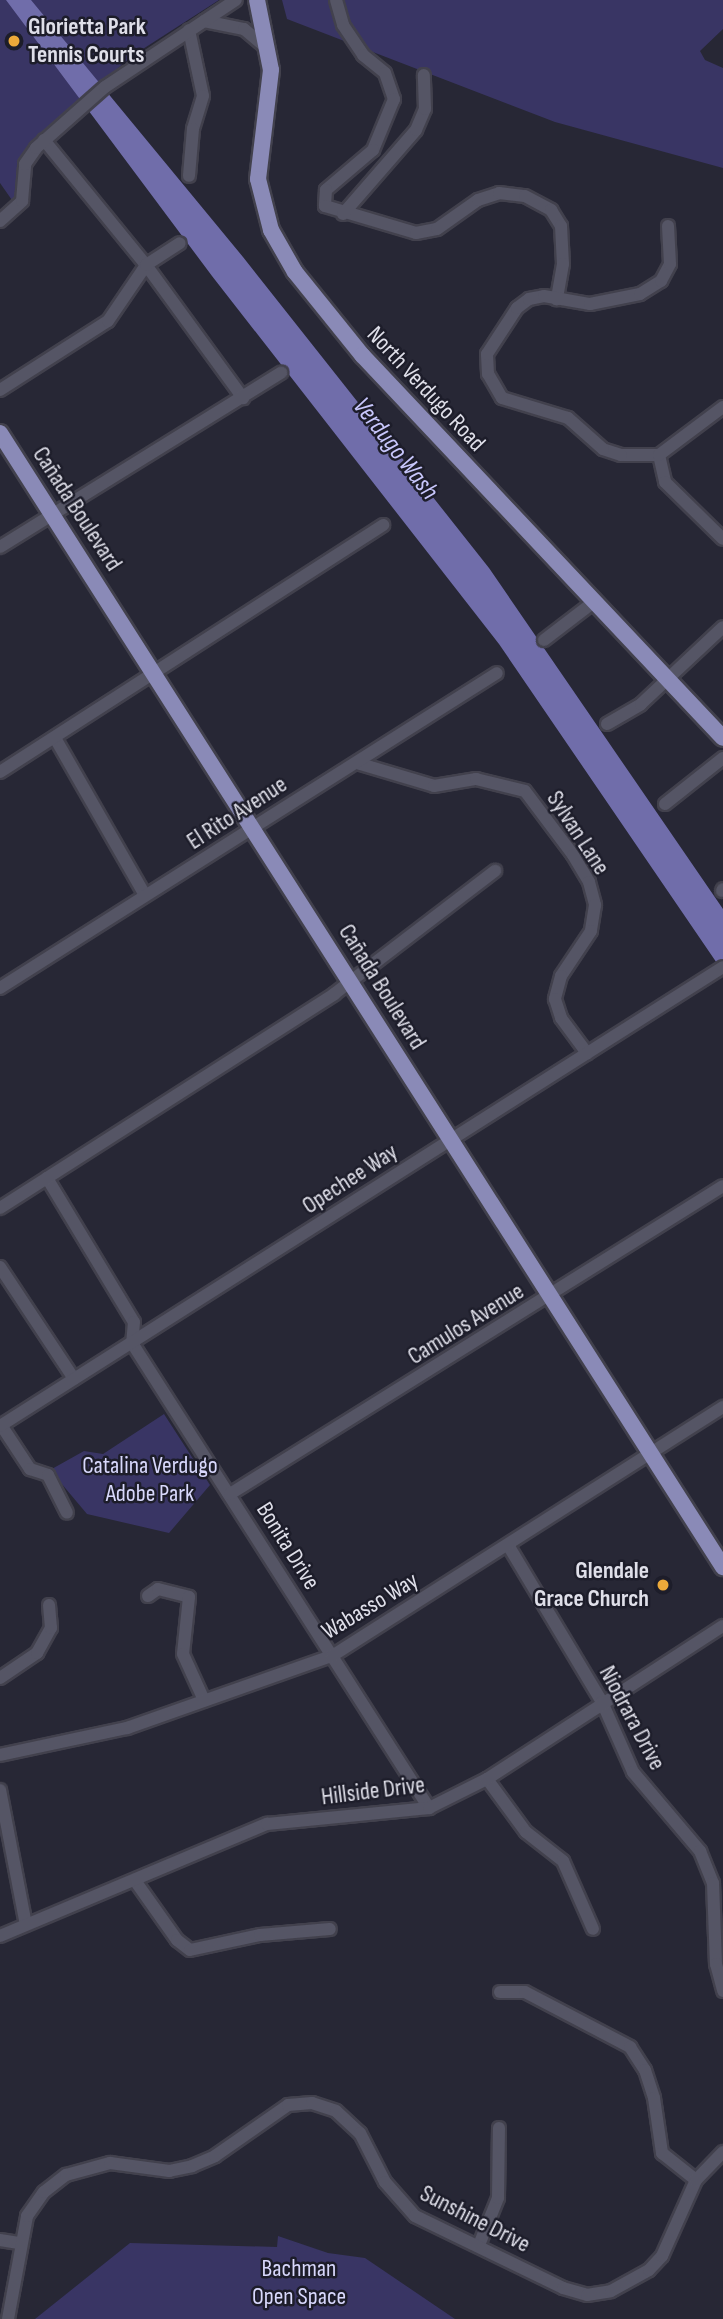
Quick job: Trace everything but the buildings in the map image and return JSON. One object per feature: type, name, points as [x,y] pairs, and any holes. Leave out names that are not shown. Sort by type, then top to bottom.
[{"type":"main road","name":"North Verdugo Road","points":[[257,0],[270,51],[271,93],[258,179],[263,205],[282,252],[310,294],[362,355],[723,738]]},
{"type":"main road","name":"Cañada Boulevard","points":[[0,433],[723,1567]]},
{"type":"street","points":[[0,222],[18,210],[25,164],[44,140],[105,87],[236,0]]},
{"type":"street","points":[[336,0],[343,25],[363,55],[385,73],[394,99],[373,149],[323,193],[325,206],[343,214],[416,233],[437,229],[478,200],[499,193],[525,196],[551,210],[561,226],[563,264],[557,299]]},
{"type":"street","points":[[204,21],[244,29],[270,51]]},
{"type":"street","points":[[189,30],[203,96],[193,129],[189,177]]},
{"type":"street","points":[[343,214],[395,157],[422,118],[424,75]]},
{"type":"street","points":[[44,140],[146,265],[243,398]]},
{"type":"street","points":[[668,226],[670,264],[661,281],[640,294],[590,304],[557,299],[529,299],[517,308],[486,354],[488,374],[502,398],[568,418],[603,449],[621,455],[659,455],[723,407]]},
{"type":"street","points":[[0,390],[108,321],[146,265],[180,243]]},
{"type":"street","points":[[0,547],[281,373]]},
{"type":"street","points":[[659,455],[665,482],[723,540]]},
{"type":"street","points":[[0,772],[383,525]]},
{"type":"street","points":[[544,640],[595,601]]},
{"type":"street","points":[[607,724],[670,679],[723,626]]},
{"type":"street","name":"El Rito Avenue","points":[[0,988],[497,673]]},
{"type":"street","points":[[55,738],[145,895]]},
{"type":"street","points":[[665,804],[723,758]]},
{"type":"street","name":"Sylvan Lane","points":[[357,762],[434,786],[476,779],[525,791],[573,855],[589,882],[595,905],[591,931],[561,976],[555,999],[561,1018],[587,1053]]},
{"type":"street","points":[[0,1208],[351,980],[423,929],[495,871]]},
{"type":"street","name":"Opechee Way","points":[[1,1426],[721,968]]},
{"type":"street","points":[[47,1178],[134,1322],[132,1343]]},
{"type":"street","name":"Camulos Avenue","points":[[230,1494],[552,1296],[723,1186]]},
{"type":"street","points":[[0,1267],[74,1379]]},
{"type":"street","name":"Bonita Drive","points":[[132,1343],[429,1808]]},
{"type":"street","name":"Wabasso Way","points":[[0,1755],[127,1728],[332,1656],[723,1407]]},
{"type":"street","points":[[1,1426],[30,1469],[48,1475],[67,1513]]},
{"type":"street","name":"Niodrara Drive","points":[[508,1545],[602,1702],[633,1772],[704,1861],[713,1883],[722,1987]]},
{"type":"street","points":[[148,1595],[158,1589],[189,1597],[183,1654],[204,1700]]},
{"type":"street","points":[[0,1678],[37,1653],[51,1628],[49,1605]]},
{"type":"street","name":"Hillside Drive","points":[[0,1936],[136,1882],[267,1824],[429,1808],[486,1779],[723,1626]]},
{"type":"street","points":[[486,1779],[526,1832],[563,1861],[593,1929]]},
{"type":"street","points":[[0,1790],[26,1925]]},
{"type":"street","points":[[136,1882],[177,1940],[190,1950],[260,1935],[330,1929]]},
{"type":"street","points":[[500,1992],[525,1992],[630,2047],[645,2070],[654,2098],[662,2153],[696,2180]]},
{"type":"street","name":"Sunshine Drive","points":[[8,2319],[19,2244],[27,2216],[44,2192],[66,2175],[110,2163],[169,2171],[192,2165],[215,2155],[271,2113],[288,2105],[312,2103],[336,2111],[360,2133],[386,2182],[415,2216],[563,2288],[587,2295],[611,2291],[649,2270],[662,2256],[696,2180],[723,2152]]},
{"type":"street","points":[[479,2245],[498,2198],[499,2128]]},
{"type":"street","points":[[0,2240],[19,2244]]},
{"type":"green space","points":[[0,0],[219,0],[132,56],[41,135],[18,164],[14,203],[0,183]]},
{"type":"green space","points":[[282,0],[723,0],[723,29],[700,51],[705,60],[723,68],[723,168],[555,122],[287,19]]},
{"type":"green space","name":"Catalina Verdugo Adobe Park","points":[[164,1414],[210,1485],[169,1533],[87,1514],[50,1470],[84,1451],[103,1454]]},
{"type":"green space","name":"Bachman Open Space","points":[[278,2236],[328,2253],[365,2258],[455,2319],[35,2319],[130,2243],[277,2247]]},
{"type":"shaded area","points":[[6,0],[31,0],[243,257],[489,568],[723,909],[723,972],[499,644],[212,276]]},
{"type":"place","name":"Glorietta Park Tennis Courts","points":[[14,41]]},
{"type":"place","name":"Glendale Grace Church","points":[[663,1585]]},
{"type":"water label","name":"Verdugo Wash","points":[[395,449]]}]
